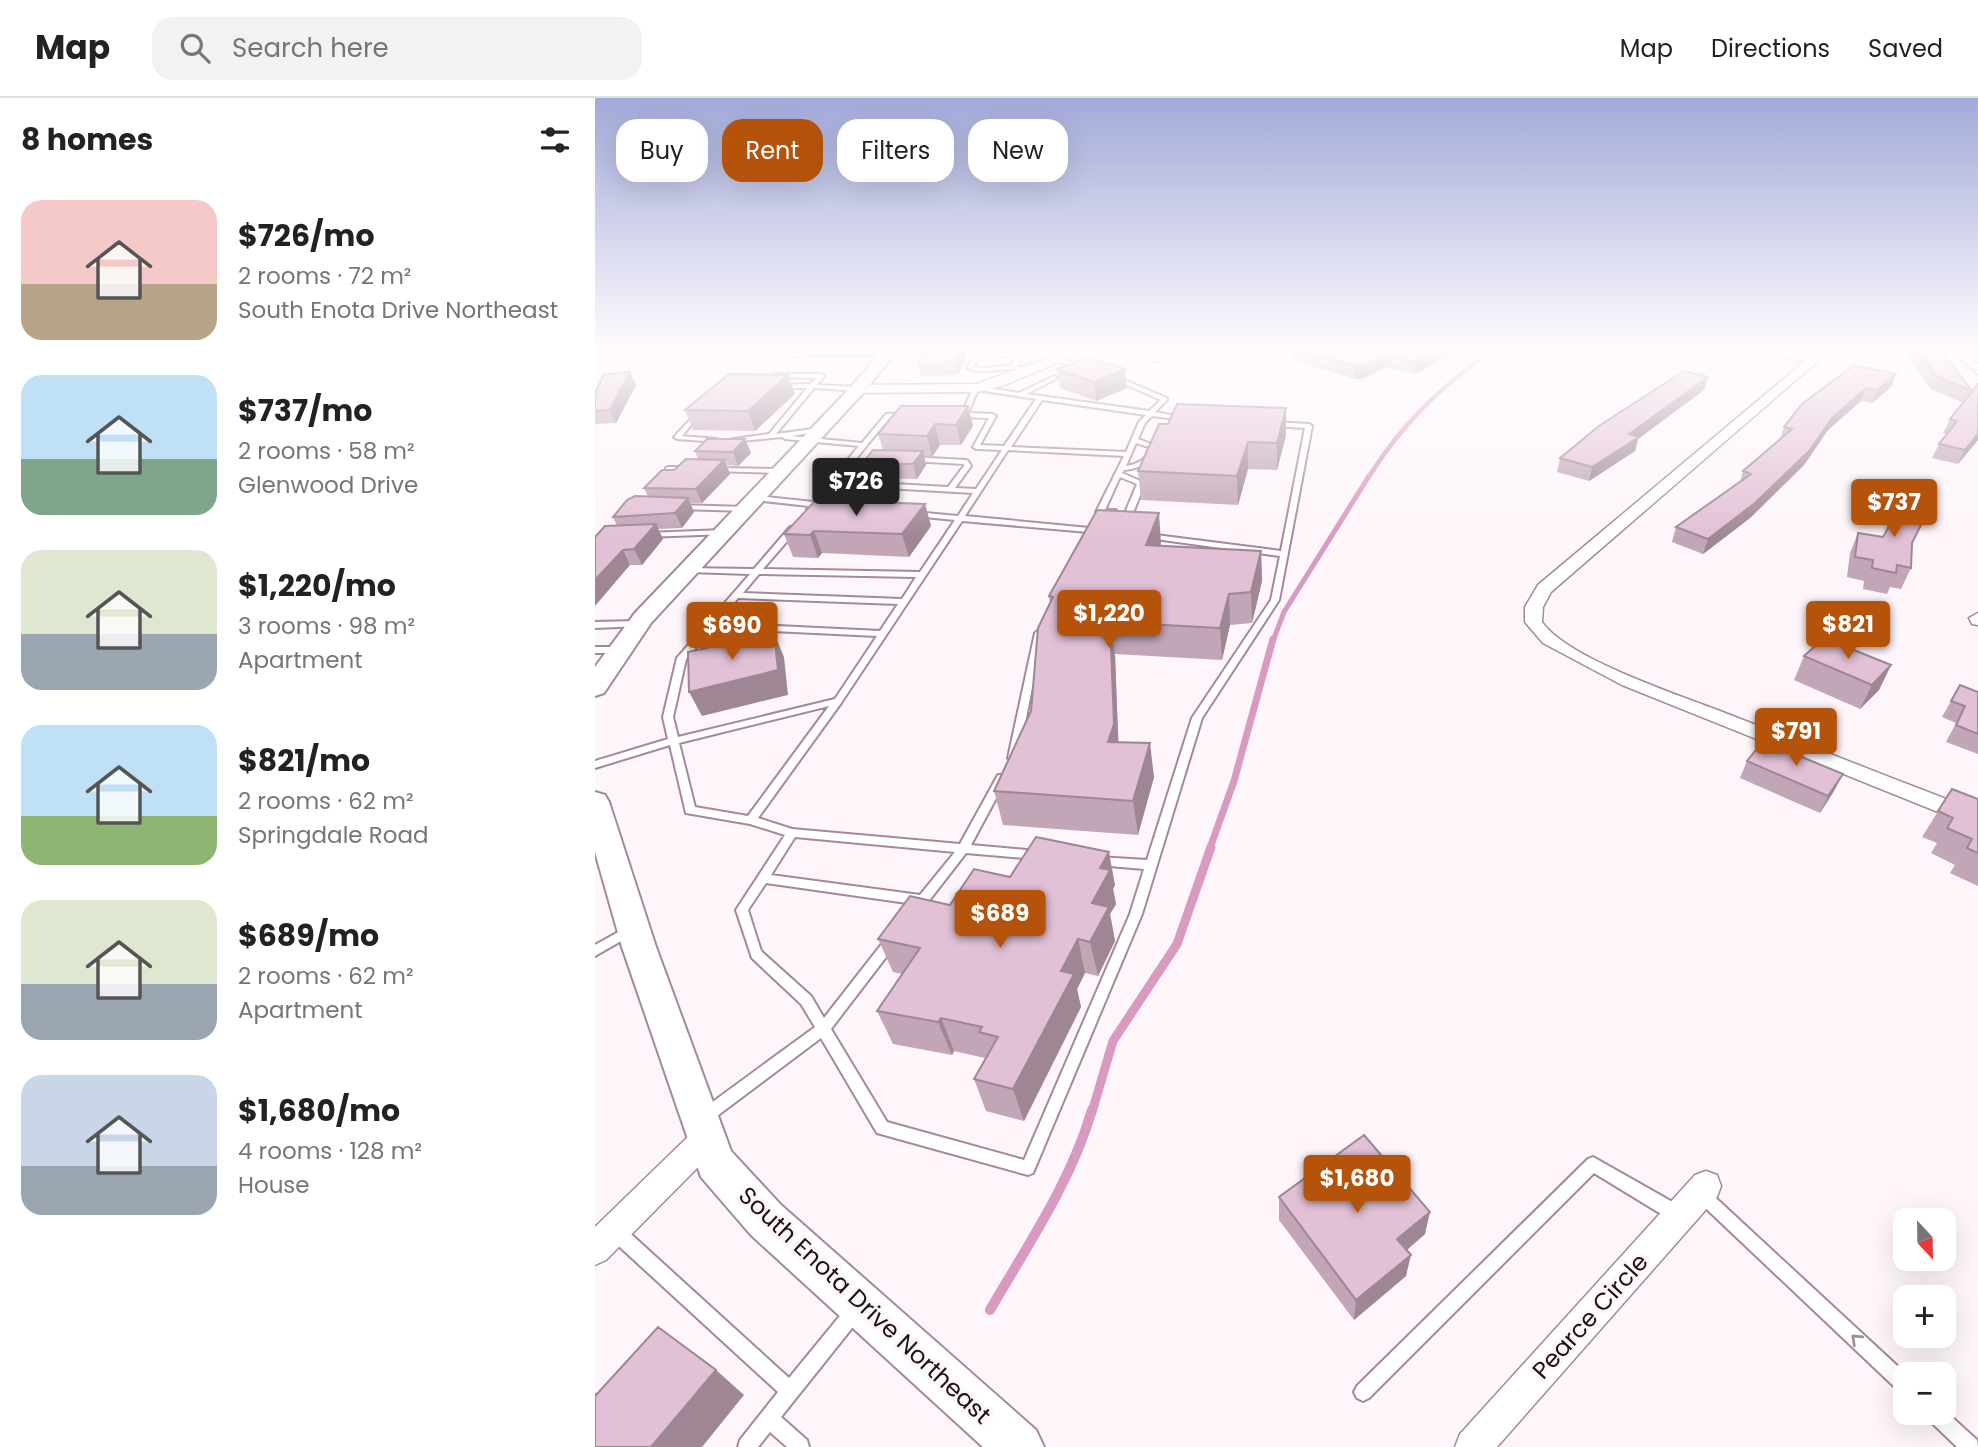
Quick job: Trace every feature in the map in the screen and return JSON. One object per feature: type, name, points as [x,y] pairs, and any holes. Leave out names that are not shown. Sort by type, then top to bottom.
[{"type":"main road","points":[[595,688],[639,624],[837,412]]},
{"type":"main road","name":"South Enota Drive Northeast","points":[[595,802],[633,928],[715,1163],[766,1220],[1019,1447]]},
{"type":"street","points":[[1749,412],[1544,589],[1533,608],[1532,619],[1538,630],[1557,645],[1639,685],[1978,820]]},
{"type":"street","points":[[604,1240],[703,1130]]},
{"type":"street","name":"Pearce Circle","points":[[1473,1447],[1695,1198]]},
{"type":"lane","points":[[700,412],[677,437],[681,440],[745,441],[772,434],[815,435],[864,445]]},
{"type":"lane","points":[[772,434],[790,412]]},
{"type":"lane","points":[[751,820],[838,701],[1031,412]]},
{"type":"lane","points":[[1135,412],[1191,419]]},
{"type":"lane","points":[[1141,514],[1100,512],[1133,440],[1149,414]]},
{"type":"lane","points":[[806,515],[888,415],[913,415]]},
{"type":"lane","points":[[939,415],[993,416],[976,447],[1128,454]]},
{"type":"lane","points":[[792,834],[742,910],[756,954],[806,1000],[882,1128],[1028,1168],[1136,914],[1197,718],[1275,600],[1310,426],[1257,423]]},
{"type":"lane","points":[[772,434],[815,435]]},
{"type":"lane","points":[[1120,471],[1136,467],[1147,461],[1151,455],[1152,446],[1133,440]]},
{"type":"lane","points":[[853,458],[866,458]]},
{"type":"lane","points":[[906,459],[966,462],[968,466],[951,488]]},
{"type":"lane","points":[[669,469],[694,470]]},
{"type":"lane","points":[[706,470],[782,471]]},
{"type":"lane","points":[[1120,471],[1141,483],[1129,513]]},
{"type":"lane","points":[[832,483],[978,491]]},
{"type":"lane","points":[[663,507],[752,503],[828,506]]},
{"type":"lane","points":[[907,513],[1086,535],[1112,532]]},
{"type":"lane","points":[[797,525],[682,658],[668,717],[690,810],[751,820],[792,834],[1044,856]]},
{"type":"lane","points":[[634,535],[724,532]]},
{"type":"lane","points":[[1135,534],[1284,554]]},
{"type":"lane","points":[[688,570],[922,575]]},
{"type":"lane","points":[[736,595],[903,602]]},
{"type":"lane","points":[[703,1130],[823,1029],[963,849],[1014,756],[1044,622]]},
{"type":"lane","points":[[595,625],[639,624]]},
{"type":"lane","points":[[710,625],[883,634]]},
{"type":"lane","points":[[595,650],[619,650]]},
{"type":"lane","points":[[595,765],[673,741],[838,701]]},
{"type":"lane","points":[[1084,859],[1151,865]]},
{"type":"lane","points":[[763,878],[923,901]]},
{"type":"lane","points":[[595,951],[633,928]]},
{"type":"lane","points":[[1363,1392],[1593,1164],[1695,1198],[1893,1374]]},
{"type":"lane","points":[[604,1240],[790,1391]]},
{"type":"lane","points":[[747,1447],[860,1304]]},
{"type":"lane","points":[[769,1418],[800,1447]]},
{"type":"lane","points":[[1947,1425],[1970,1447]]},
{"type":"building","points":[[896,412],[964,412],[956,425],[935,424],[927,436],[878,434]]},
{"type":"building","points":[[1173,412],[1285,412],[1277,443],[1248,442],[1237,476],[1138,471],[1159,424],[1168,424]]},
{"type":"building","points":[[1621,412],[1660,412],[1629,434],[1639,437],[1592,467],[1560,458]]},
{"type":"building","points":[[1796,412],[1839,412],[1809,451],[1755,503],[1708,539],[1676,527],[1751,474],[1743,471],[1792,429],[1784,427]]},
{"type":"building","points":[[1956,412],[1978,412],[1978,434],[1965,450],[1939,444],[1957,421],[1950,419]]},
{"type":"building","points":[[707,439],[745,439],[733,452],[695,451]]},
{"type":"building","points":[[873,450],[923,451],[913,464],[862,464]]},
{"type":"building","points":[[686,459],[724,460],[696,489],[644,488],[662,470],[674,470]]},
{"type":"building","points":[[635,496],[688,498],[675,513],[613,517],[627,500]]},
{"type":"building","points":[[1905,498],[1931,505],[1912,543],[1911,568],[1897,565],[1896,573],[1872,568],[1873,560],[1855,557],[1858,533],[1883,537]]},
{"type":"building","points":[[816,500],[925,504],[902,534],[814,531],[810,535],[784,534]]},
{"type":"building","points":[[1097,510],[1159,513],[1146,545],[1261,551],[1251,592],[1229,594],[1220,628],[1110,622],[1114,724],[1108,742],[1150,743],[1133,801],[994,791],[1031,711],[1038,628],[1053,597],[1049,596]]},
{"type":"building","points":[[656,524],[634,549],[623,550],[595,580],[595,537],[605,526]]},
{"type":"building","points":[[774,633],[778,670],[689,692],[688,652]]},
{"type":"building","points":[[1824,638],[1891,665],[1872,685],[1804,656]]},
{"type":"building","points":[[1960,685],[1978,692],[1978,734],[1956,725],[1965,706],[1951,701]]},
{"type":"building","points":[[1763,741],[1843,774],[1828,796],[1747,761]]},
{"type":"building","points":[[1952,789],[1978,799],[1978,853],[1967,848],[1972,839],[1947,828],[1953,818],[1938,811]]},
{"type":"building","points":[[1036,837],[1109,852],[1100,868],[1110,870],[1092,903],[1109,907],[1090,942],[1078,939],[1061,971],[1074,974],[1013,1089],[974,1079],[998,1037],[979,1032],[982,1027],[941,1018],[938,1022],[877,1011],[920,948],[878,939],[910,896],[950,905],[974,869],[1010,877]]},
{"type":"building","points":[[1364,1135],[1430,1212],[1397,1239],[1411,1255],[1356,1300],[1279,1197]]},
{"type":"building","points":[[658,1327],[716,1370],[651,1447],[595,1447],[595,1394]]},
{"type":"waterway","points":[[1368,478],[1395,439],[1419,412]]},
{"type":"waterway","points":[[1273,641],[1284,612],[1369,476]]},
{"type":"waterway","points":[[1210,848],[1234,781],[1273,639]]},
{"type":"waterway","points":[[1092,1112],[1113,1041],[1177,944],[1211,847]]},
{"type":"waterway","points":[[990,1310],[1060,1188],[1092,1110]]}]
